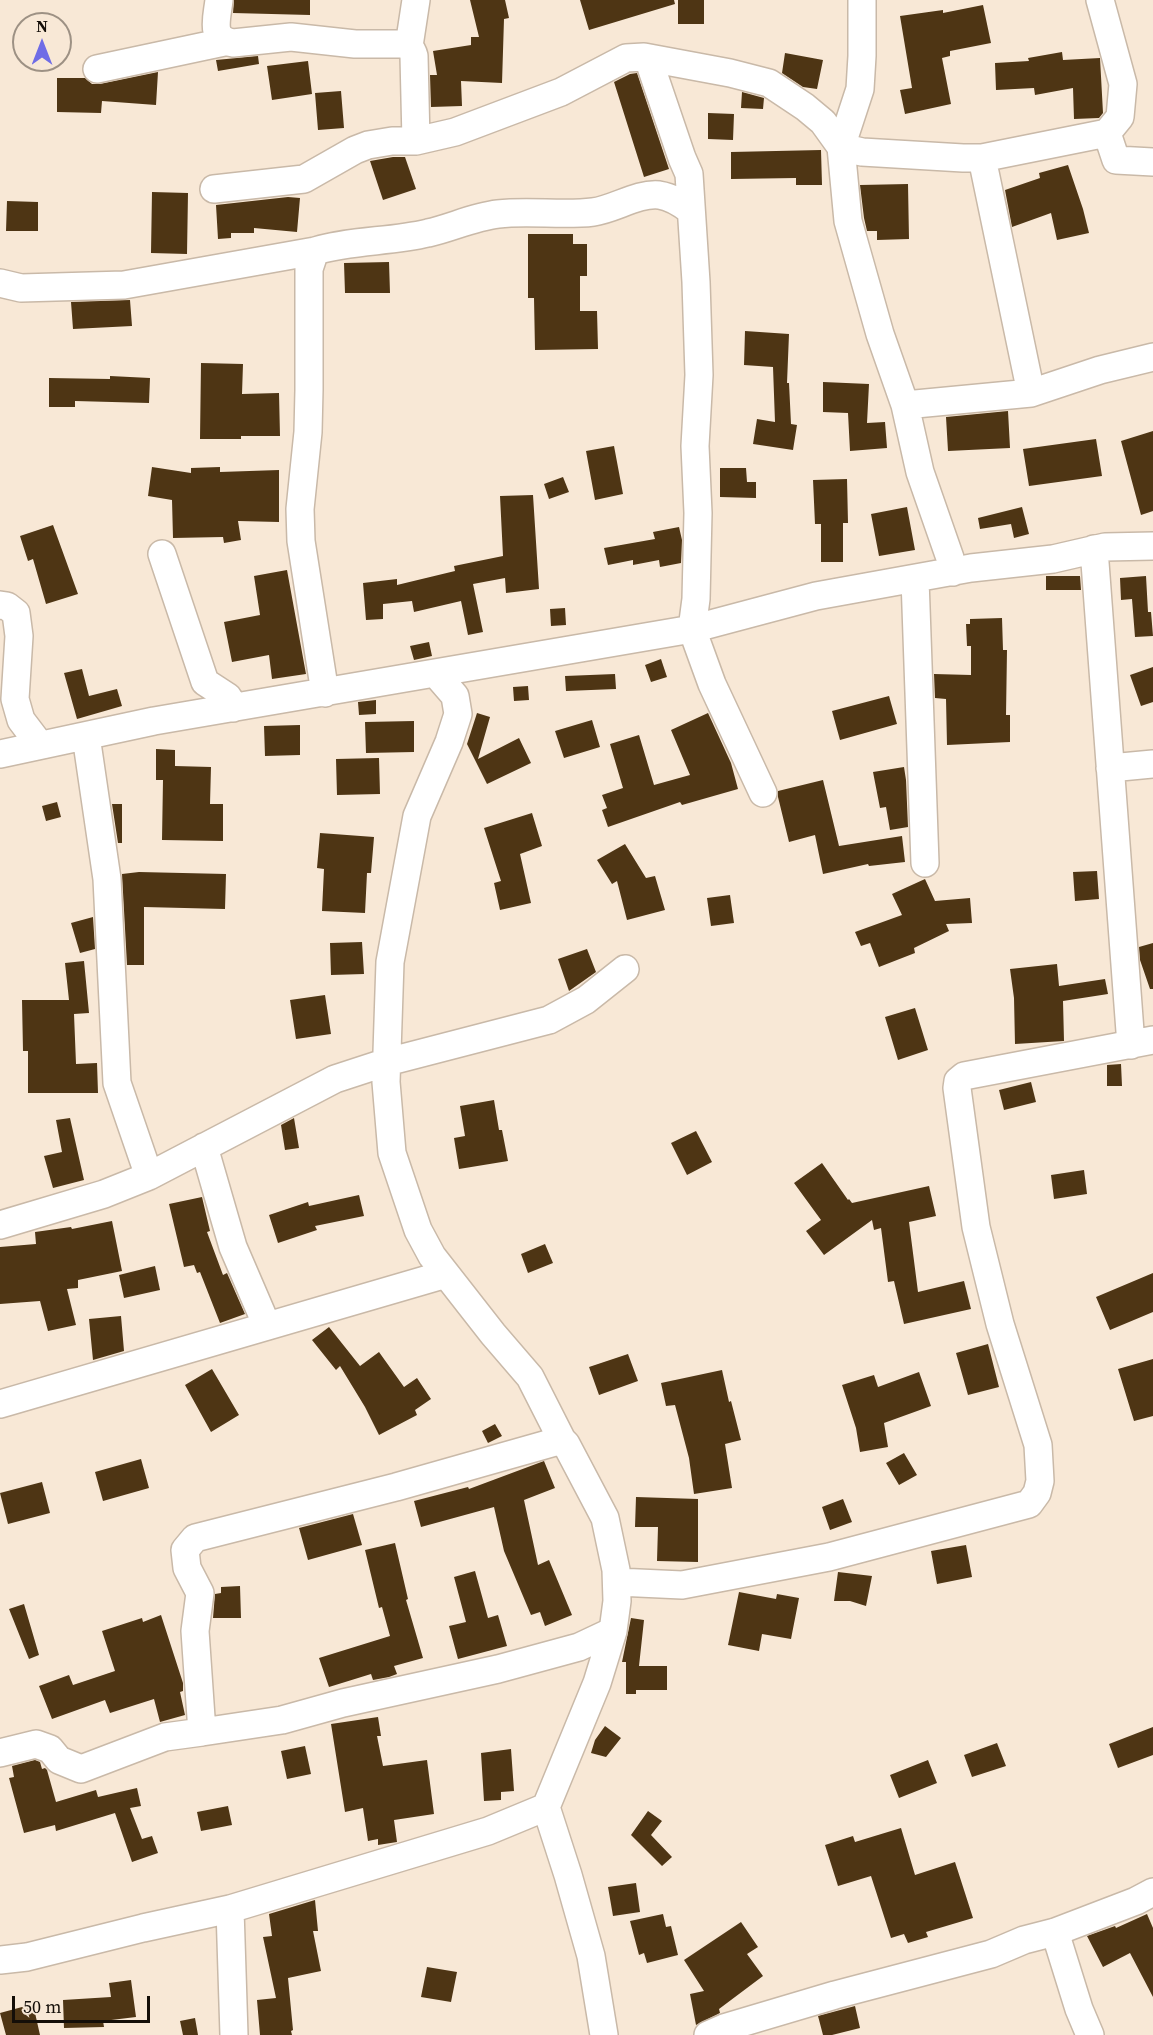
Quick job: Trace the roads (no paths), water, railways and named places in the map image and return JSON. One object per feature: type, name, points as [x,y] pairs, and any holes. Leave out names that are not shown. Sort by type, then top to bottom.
[{"type":"street","points":[[219,0],[217,32],[224,42]]},
{"type":"street","points":[[409,46],[416,0]]},
{"type":"street","points":[[862,0],[860,89],[841,147],[848,221],[880,334],[905,405],[920,471],[953,572]]},
{"type":"street","points":[[214,189],[304,179],[368,145],[392,141],[416,141],[455,132],[561,92],[626,58],[648,58],[730,73],[769,83],[824,122],[841,147],[862,152],[982,158],[1107,133],[1120,117],[1123,84],[1101,0]]},
{"type":"street","points":[[97,69],[224,42],[291,37],[355,44],[402,44],[409,46],[414,56],[416,141]]},
{"type":"street","points":[[648,58],[689,174],[699,375],[695,446],[698,513],[696,599],[692,629],[712,684],[764,793]]},
{"type":"street","points":[[1107,133],[1116,160],[1153,162]]},
{"type":"street","points":[[982,158],[1031,393]]},
{"type":"street","points":[[0,283],[21,288],[124,285],[315,251],[331,246],[387,241],[429,233],[467,220],[498,214],[575,215],[603,211],[636,199],[657,195],[674,198],[691,211]]},
{"type":"street","points":[[315,251],[309,269],[308,432],[300,509],[301,541],[325,693]]},
{"type":"street","points":[[905,405],[1031,393],[1100,370],[1153,357]]},
{"type":"street","points":[[0,754],[154,721],[692,629],[816,596],[971,568],[1053,559],[1105,547],[1153,546]]},
{"type":"street","points":[[617,1582],[682,1585],[829,1557],[1029,1504],[1037,1493],[1040,1481],[1038,1445],[1000,1324],[976,1227],[957,1088],[958,1081],[964,1076],[1142,1043],[1110,768],[1094,549]]},
{"type":"street","points":[[162,554],[205,682],[228,697],[233,708]]},
{"type":"street","points":[[915,579],[925,863]]},
{"type":"street","points":[[0,605],[8,606],[16,613],[19,636],[15,699],[21,720],[40,746]]},
{"type":"street","points":[[455,696],[471,666]]},
{"type":"street","points":[[436,674],[455,696],[458,714],[449,742],[417,816],[390,962],[386,1082],[392,1153],[418,1230],[432,1256],[530,1377],[605,1518],[617,1582],[613,1631],[597,1683],[546,1807],[591,1956],[604,2035]]},
{"type":"street","points":[[86,736],[107,879],[117,1083],[149,1176]]},
{"type":"street","points":[[1110,768],[1153,764]]},
{"type":"street","points":[[0,1225],[104,1194],[149,1176],[335,1079],[387,1062],[549,1020],[586,1000],[625,969]]},
{"type":"street","points":[[204,1147],[233,1247],[267,1326]]},
{"type":"street","points":[[0,1404],[446,1274]]},
{"type":"street","points":[[202,1732],[195,1631],[200,1593],[188,1568],[185,1550],[195,1538],[396,1487],[562,1440]]},
{"type":"street","points":[[0,1753],[36,1744],[50,1749],[59,1760],[81,1769],[165,1737],[282,1720],[344,1703],[498,1669],[579,1647],[613,1631]]},
{"type":"street","points":[[0,1960],[27,1957],[230,1909],[488,1832],[546,1807]]},
{"type":"street","points":[[708,2035],[724,2028],[769,2025],[991,1954],[1024,1940],[1055,1932],[1136,1901],[1153,1892]]},
{"type":"street","points":[[230,1909],[234,2035]]},
{"type":"street","points":[[1055,1932],[1079,2009],[1090,2035]]}]
